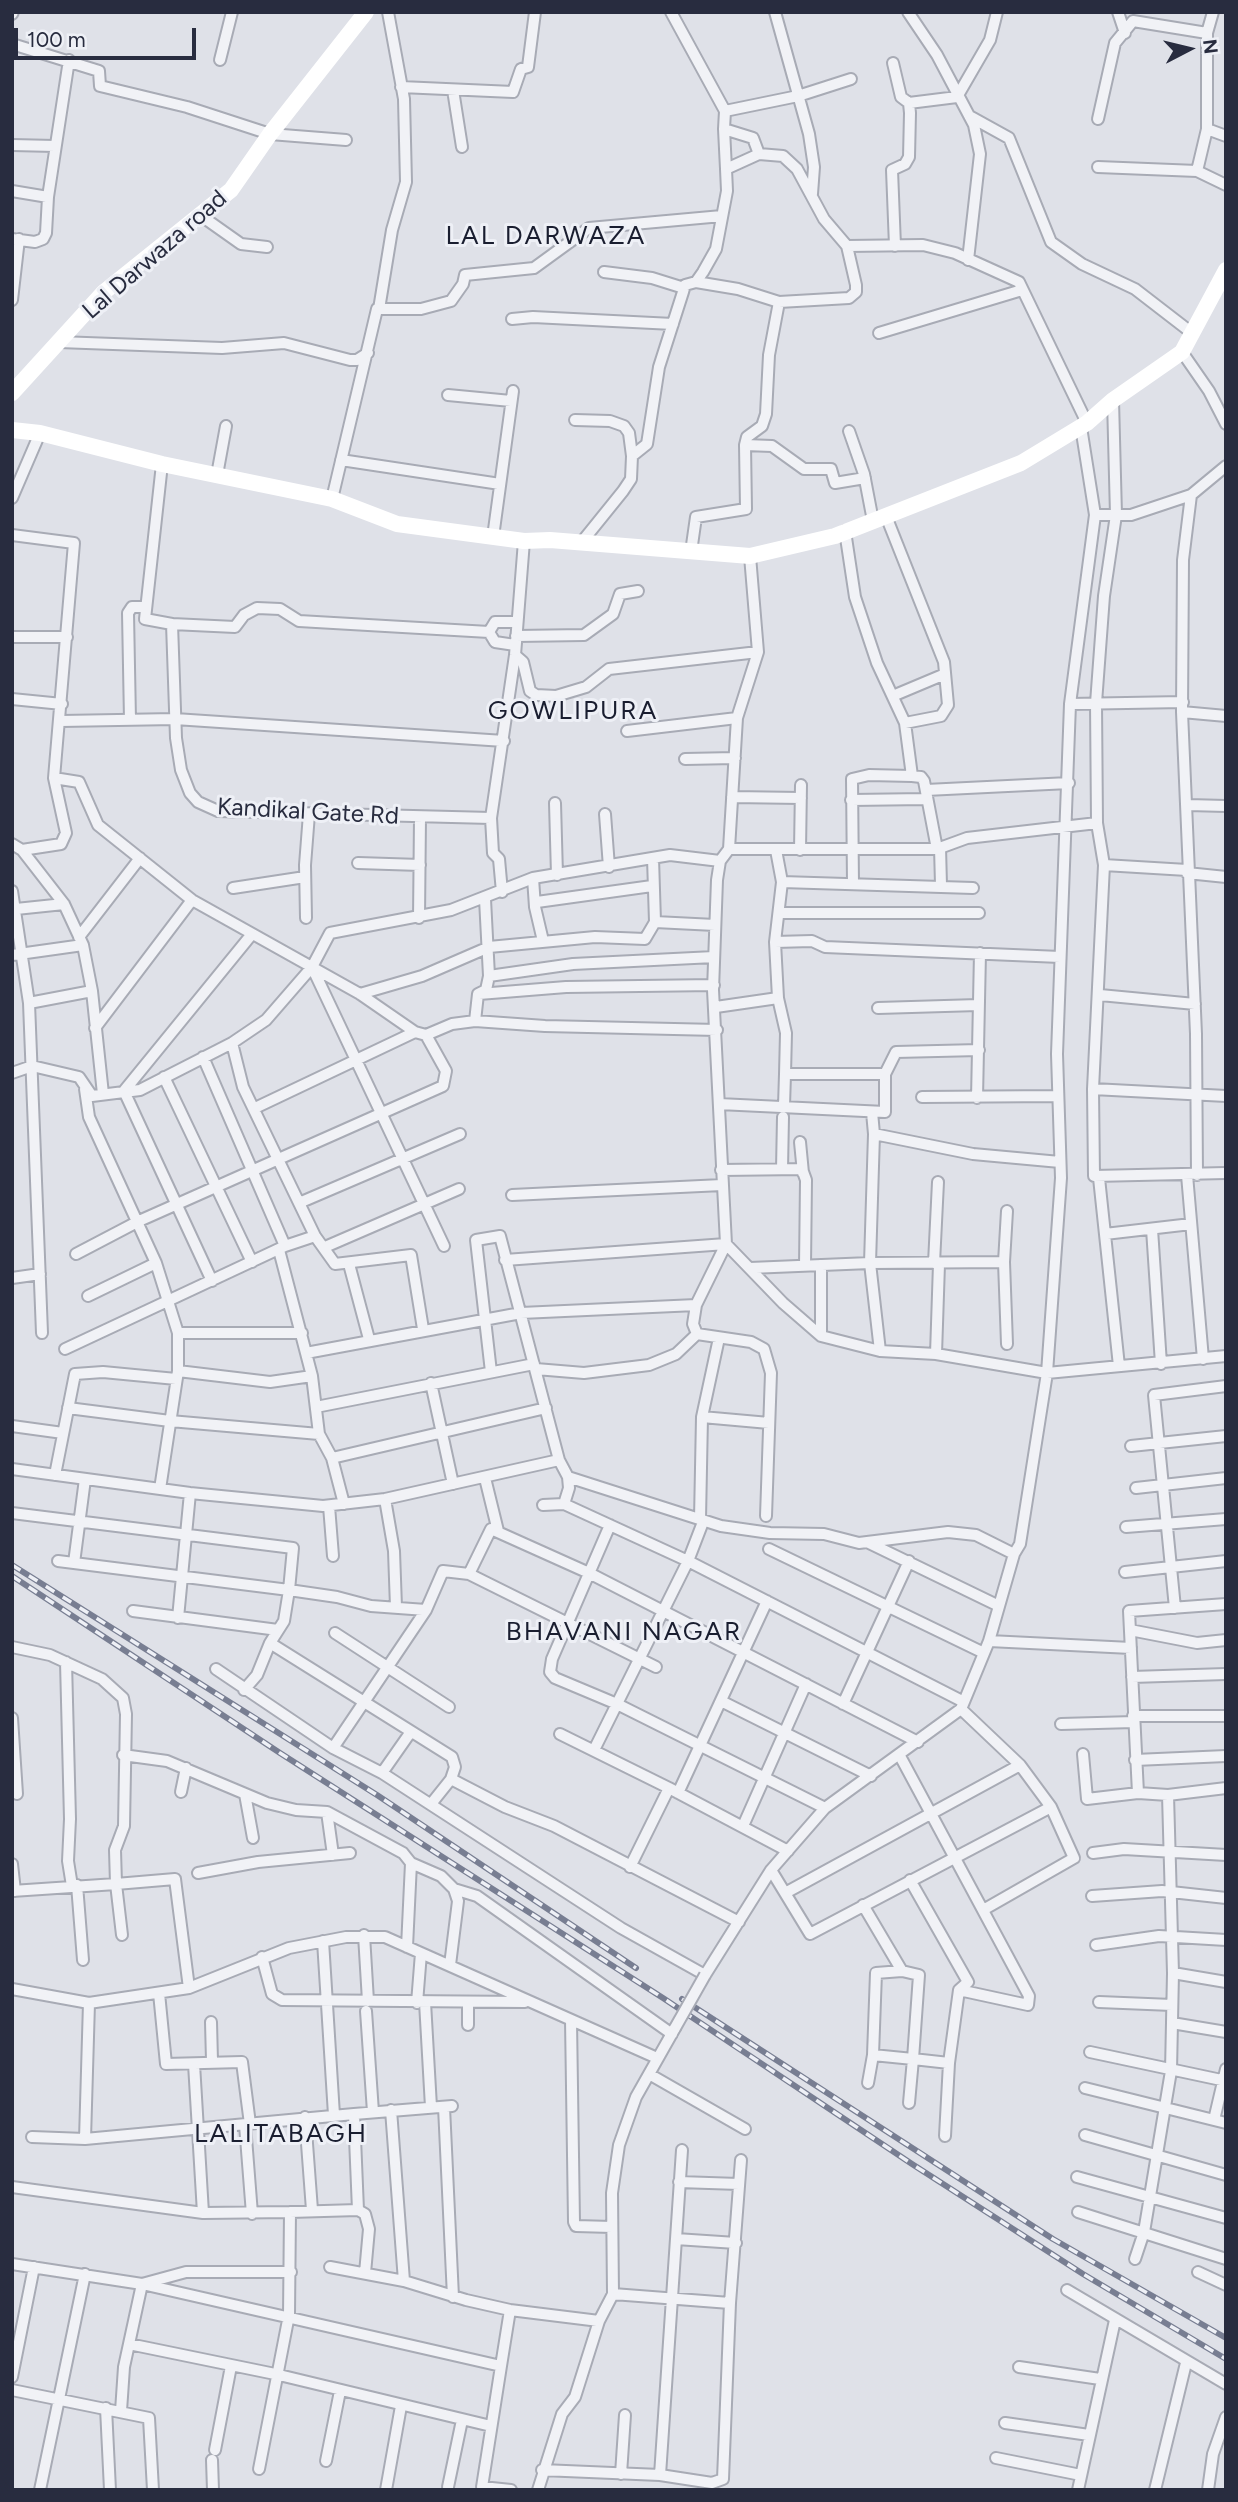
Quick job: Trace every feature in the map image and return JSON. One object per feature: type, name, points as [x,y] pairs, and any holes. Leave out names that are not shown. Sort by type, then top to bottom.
[{"type":"street","points":[[220,60],[232,12]]},
{"type":"street","name":"Lal Darwaza road","points":[[13,392],[104,292],[231,190],[270,134],[366,12]]},
{"type":"street","points":[[332,499],[379,309],[392,230],[406,182],[401,87],[388,12]]},
{"type":"street","points":[[401,87],[513,92],[520,69],[528,67],[534,12]]},
{"type":"street","points":[[604,272],[652,278],[684,288],[696,282],[716,249],[726,169],[725,111],[700,60],[671,12]]},
{"type":"street","points":[[775,12],[814,167],[812,194]]},
{"type":"street","points":[[908,12],[937,55],[957,97],[971,117],[980,154],[968,260]]},
{"type":"street","points":[[957,97],[990,40],[997,12]]},
{"type":"street","points":[[1118,12],[1125,33]]},
{"type":"street","points":[[1197,171],[1207,129],[1207,33],[1213,12]]},
{"type":"street","points":[[1098,119],[1115,43],[1133,21],[1207,33]]},
{"type":"street","points":[[12,44],[99,71],[100,86],[187,107],[270,134],[346,139]]},
{"type":"street","points":[[12,300],[16,239],[35,242],[43,239],[69,60]]},
{"type":"street","points":[[893,63],[901,97],[909,103],[957,97]]},
{"type":"street","points":[[725,111],[798,96],[851,79]]},
{"type":"street","points":[[453,90],[461,147]]},
{"type":"street","points":[[895,246],[891,170],[905,164],[909,157],[909,103]]},
{"type":"street","points":[[971,117],[1009,138],[1051,242],[1082,264],[1135,289],[1192,333]]},
{"type":"street","points":[[724,129],[752,138],[759,155]]},
{"type":"street","points":[[1207,129],[1226,136]]},
{"type":"street","points":[[12,145],[55,146]]},
{"type":"street","points":[[696,282],[746,291],[756,297],[779,302],[822,302],[851,296],[856,285],[846,246],[824,219],[797,169],[783,156],[759,155],[726,169]]},
{"type":"street","points":[[1097,167],[1197,171],[1226,185]]},
{"type":"street","points":[[12,191],[48,197]]},
{"type":"street","points":[[200,215],[241,244],[267,247]]},
{"type":"street","points":[[379,309],[421,309],[452,301],[463,284],[464,275],[534,268],[589,228],[722,216]]},
{"type":"street","points":[[538,2490],[542,2470],[562,2414],[575,2398],[599,2321],[613,2294],[612,2193],[619,2145],[636,2097],[705,1975],[771,1870],[825,1808],[900,1756],[961,1705],[989,1641],[1014,1554],[1020,1544],[1047,1373],[1060,1162],[1057,1096],[1060,957],[1068,827],[1070,704],[1094,515],[1084,425],[1019,282],[968,260],[923,245],[846,246]]},
{"type":"street","points":[[12,430],[40,433],[162,464],[332,499],[397,524],[524,541],[750,556],[835,537],[1021,463],[1084,425],[1113,400],[1182,352],[1226,270]]},
{"type":"street","points":[[632,456],[647,444],[653,394],[684,288]]},
{"type":"street","points":[[879,333],[1022,290]]},
{"type":"street","points":[[691,552],[696,517],[746,509],[745,445],[751,434],[762,426],[766,414],[769,355],[779,302]]},
{"type":"street","points":[[512,319],[533,317],[616,324],[673,324]]},
{"type":"street","points":[[59,342],[222,348],[284,343],[350,360],[357,360],[368,353]]},
{"type":"street","points":[[1182,352],[1209,391],[1226,424]]},
{"type":"street","points":[[448,395],[512,396],[493,537]]},
{"type":"street","points":[[1113,400],[1116,515],[1104,596],[1096,703],[1097,822],[1104,865],[1100,995],[1093,1089],[1091,1153],[1094,1176],[1099,1178],[1226,1173]]},
{"type":"street","points":[[575,420],[610,421],[624,426],[629,433],[632,456],[631,479],[580,543]]},
{"type":"street","points":[[217,475],[226,426]]},
{"type":"street","points":[[849,431],[880,519],[941,651],[948,705],[944,715],[905,723]]},
{"type":"street","points":[[12,498],[40,433]]},
{"type":"street","points":[[745,445],[772,446],[804,469],[831,469],[835,483],[864,478]]},
{"type":"street","points":[[341,460],[500,484]]},
{"type":"street","points":[[162,464],[145,619],[172,624],[235,627],[244,615],[257,608],[280,609],[299,621],[489,632]]},
{"type":"street","points":[[1094,515],[1131,515],[1191,495],[1226,466]]},
{"type":"street","points":[[1191,495],[1182,560],[1183,707],[1188,805],[1187,871],[1198,1097],[1191,1224],[1202,1359]]},
{"type":"street","points":[[845,531],[855,597],[877,663],[895,695],[905,723],[912,776]]},
{"type":"street","points":[[12,535],[74,543],[61,721],[54,778],[66,833],[61,844],[17,847]]},
{"type":"street","points":[[502,892],[499,859],[493,853],[491,818],[504,741],[524,541]]},
{"type":"street","points":[[697,1334],[693,1324],[696,1305],[726,1244],[720,1170],[714,985],[717,944],[715,925],[720,861],[729,849],[737,719],[758,652],[750,556]]},
{"type":"street","points":[[489,632],[495,642],[515,645],[584,635],[613,614],[620,594],[638,591]]},
{"type":"street","points":[[130,720],[128,609],[146,607]]},
{"type":"street","points":[[489,632],[495,622],[517,622]]},
{"type":"street","name":"Kandikal Gate Rd","points":[[172,624],[175,719],[181,770],[190,793],[198,802],[218,811],[491,818]]},
{"type":"street","points":[[12,637],[67,637]]},
{"type":"street","points":[[515,645],[523,662],[530,691],[536,695],[556,696],[586,687],[608,669],[758,652]]},
{"type":"street","points":[[895,695],[945,674]]},
{"type":"street","points":[[12,699],[62,704]]},
{"type":"street","points":[[1070,704],[1183,707],[1226,716]]},
{"type":"street","points":[[61,721],[175,719],[504,741]]},
{"type":"street","points":[[626,732],[737,719]]},
{"type":"street","points":[[685,759],[735,758]]},
{"type":"street","points":[[853,884],[851,800],[855,776],[912,776],[922,778],[939,848],[941,885]]},
{"type":"street","points":[[54,778],[79,782],[98,825],[192,900],[360,994],[420,1033],[446,1071],[443,1086],[139,1221],[76,1254]]},
{"type":"street","points":[[851,800],[1069,783]]},
{"type":"street","points":[[800,850],[802,785]]},
{"type":"street","points":[[732,797],[801,798]]},
{"type":"street","points":[[555,803],[557,874]]},
{"type":"street","points":[[1188,805],[1226,806]]},
{"type":"street","points":[[306,918],[305,877],[310,814]]},
{"type":"street","points":[[605,814],[609,867]]},
{"type":"street","points":[[419,918],[420,818]]},
{"type":"street","points":[[729,849],[939,848],[967,838],[1097,822]]},
{"type":"street","points":[[17,847],[64,904],[81,941],[92,991],[103,1094]]},
{"type":"street","points":[[776,850],[782,882],[775,942],[778,998],[786,1033],[782,1169]]},
{"type":"street","points":[[12,1073],[32,1066],[79,1077],[92,1096],[140,1090],[232,1043],[266,1020],[312,967],[330,933],[419,918],[485,899],[533,878],[670,855],[720,861]]},
{"type":"street","points":[[17,954],[81,941],[141,858]]},
{"type":"street","points":[[360,994],[422,976],[489,947],[543,941],[645,939],[655,922],[653,858]]},
{"type":"street","points":[[358,863],[420,865]]},
{"type":"street","points":[[1104,865],[1187,871],[1226,877]]},
{"type":"street","points":[[233,888],[305,877]]},
{"type":"street","points":[[533,878],[537,902],[535,907],[543,941]]},
{"type":"street","points":[[782,882],[973,888]]},
{"type":"street","points":[[537,902],[652,886]]},
{"type":"street","points":[[12,891],[16,909],[17,954],[29,1003],[42,1333]]},
{"type":"street","points":[[478,994],[486,990],[489,976],[485,899]]},
{"type":"street","points":[[96,1028],[192,900]]},
{"type":"street","points":[[16,909],[64,904]]},
{"type":"street","points":[[780,913],[978,913]]},
{"type":"street","points":[[655,922],[715,925]]},
{"type":"street","points":[[124,1091],[252,934]]},
{"type":"street","points":[[775,942],[812,941],[825,947],[1060,957]]},
{"type":"street","points":[[977,1098],[979,953]]},
{"type":"street","points":[[489,976],[573,964],[714,957]]},
{"type":"street","points":[[312,967],[444,1246]]},
{"type":"street","points":[[478,994],[566,986],[714,985]]},
{"type":"street","points":[[29,1003],[92,991]]},
{"type":"street","points":[[475,1021],[478,994]]},
{"type":"street","points":[[1100,995],[1195,1004]]},
{"type":"street","points":[[716,1007],[778,998]]},
{"type":"street","points":[[878,1008],[978,1005]]},
{"type":"street","points":[[255,1108],[354,1059],[420,1033],[453,1024],[475,1021],[545,1026],[717,1030]]},
{"type":"street","points":[[232,1043],[243,1087],[315,1236],[335,1264],[411,1255],[423,1329]]},
{"type":"street","points":[[719,1104],[784,1111],[885,1112],[885,1074],[896,1052],[979,1050]]},
{"type":"street","points":[[203,1057],[254,1171],[282,1248],[312,1376],[319,1434],[332,1458],[344,1504]]},
{"type":"street","points":[[785,1074],[885,1074]]},
{"type":"street","points":[[164,1077],[252,1262]]},
{"type":"street","points":[[84,1082],[89,1117],[139,1221],[170,1301],[178,1333],[177,1375],[160,1489]]},
{"type":"street","points":[[1093,1089],[1198,1097],[1226,1096]]},
{"type":"street","points":[[124,1091],[212,1281]]},
{"type":"street","points":[[922,1097],[1057,1096]]},
{"type":"street","points":[[872,1112],[874,1134],[870,1263],[880,1351]]},
{"type":"street","points":[[299,1203],[460,1134]]},
{"type":"street","points":[[874,1134],[973,1154],[1060,1162]]},
{"type":"street","points":[[800,1142],[805,1266]]},
{"type":"street","points":[[720,1170],[802,1169],[803,1173]]},
{"type":"street","points":[[1099,1178],[1119,1366]]},
{"type":"street","points":[[936,1354],[938,1182]]},
{"type":"street","points":[[512,1195],[722,1185]]},
{"type":"street","points":[[325,1247],[460,1189]]},
{"type":"street","points":[[1007,1211],[1004,1262],[1007,1344]]},
{"type":"street","points":[[1105,1234],[1191,1224]]},
{"type":"street","points":[[1152,1228],[1161,1364]]},
{"type":"street","points":[[65,1349],[282,1248],[315,1236]]},
{"type":"street","points":[[491,1371],[477,1240],[500,1236],[559,1460],[568,1477],[569,1488],[564,1504]]},
{"type":"street","points":[[505,1260],[726,1244],[783,1303],[821,1336],[880,1351],[936,1354],[1047,1373],[1226,1356]]},
{"type":"street","points":[[750,1268],[870,1263],[1004,1262]]},
{"type":"street","points":[[88,1296],[156,1263]]},
{"type":"street","points":[[349,1264],[369,1339]]},
{"type":"street","points":[[821,1265],[821,1336]]},
{"type":"street","points":[[12,1278],[40,1274]]},
{"type":"street","points":[[306,1353],[369,1339],[521,1313],[696,1305]]},
{"type":"street","points":[[178,1333],[302,1334]]},
{"type":"street","points":[[697,1334],[751,1342],[764,1349],[771,1373],[766,1517]]},
{"type":"street","points":[[316,1406],[491,1371],[535,1366],[584,1373],[649,1365],[676,1354],[697,1334]]},
{"type":"street","points":[[594,1750],[688,1561],[701,1520],[702,1417],[719,1338]]},
{"type":"street","points":[[55,1475],[75,1374],[103,1372],[177,1375],[270,1382],[312,1376]]},
{"type":"street","points":[[431,1383],[453,1484]]},
{"type":"street","points":[[1174,1608],[1154,1395],[1226,1386]]},
{"type":"street","points":[[68,1408],[170,1422],[319,1434]]},
{"type":"street","points":[[332,1458],[546,1408]]},
{"type":"street","points":[[702,1417],[769,1423]]},
{"type":"street","points":[[12,1426],[63,1433]]},
{"type":"street","points":[[1131,1446],[1226,1436]]},
{"type":"street","points":[[12,1469],[190,1493],[329,1506],[385,1499],[559,1460]]},
{"type":"street","points":[[568,1477],[701,1520],[770,1533],[824,1534],[869,1543],[999,1606]]},
{"type":"street","points":[[485,1478],[498,1531]]},
{"type":"street","points":[[1136,1488],[1226,1478]]},
{"type":"street","points":[[75,1563],[85,1479]]},
{"type":"street","points":[[178,1618],[190,1493]]},
{"type":"street","points":[[385,1499],[394,1551],[396,1607]]},
{"type":"street","points":[[543,1505],[564,1504],[688,1561],[867,1652],[961,1705],[1020,1765],[1051,1807],[1074,1858],[983,1910]]},
{"type":"street","points":[[329,1506],[333,1556]]},
{"type":"street","points":[[12,1513],[79,1524],[293,1548],[284,1621],[270,1643],[257,1675],[244,1690]]},
{"type":"street","points":[[1126,1527],[1226,1520]]},
{"type":"street","points":[[610,1525],[567,1623],[550,1672],[555,1678],[617,1704],[825,1808]]},
{"type":"street","points":[[469,1574],[491,1529],[498,1531],[744,1650],[918,1742]]},
{"type":"street","points":[[869,1543],[948,1532],[976,1535],[1014,1554]]},
{"type":"street","points":[[769,1549],[984,1653]]},
{"type":"street","points":[[58,1561],[289,1590],[337,1597],[371,1606],[426,1610]]},
{"type":"street","points":[[843,1704],[909,1561]]},
{"type":"street","points":[[1125,1572],[1226,1561]]},
{"type":"street","points":[[332,1748],[426,1610],[443,1571],[469,1574],[656,1667]]},
{"type":"street","points":[[630,1867],[700,1746],[767,1601]]},
{"type":"street","points":[[1138,1793],[1129,1611],[1226,1604]]},
{"type":"street","points":[[133,1611],[278,1630]]},
{"type":"street","points":[[1130,1630],[1197,1643],[1226,1640]]},
{"type":"street","points":[[335,1633],[449,1707]]},
{"type":"street","points":[[989,1641],[1131,1648]]},
{"type":"street","points":[[270,1643],[452,1757],[455,1767],[451,1779],[432,1804]]},
{"type":"street","points":[[12,1647],[37,1650],[65,1662],[102,1679],[123,1698],[126,1714],[123,1755],[124,1826],[115,1850],[122,1935]]},
{"type":"street","points":[[65,1662],[70,1827],[68,1861],[74,1886],[83,1960]]},
{"type":"street","points":[[216,1669],[332,1748],[382,1773],[621,1928],[705,1975]]},
{"type":"street","points":[[1132,1677],[1226,1674]]},
{"type":"street","points":[[743,1826],[806,1684]]},
{"type":"street","points":[[721,1701],[871,1776]]},
{"type":"street","points":[[1061,1724],[1226,1716]]},
{"type":"street","points":[[12,1718],[17,1794]]},
{"type":"street","points":[[382,1773],[410,1733]]},
{"type":"street","points":[[560,1734],[788,1851]]},
{"type":"street","points":[[1083,1754],[1087,1799],[1138,1793],[1168,1795],[1226,1788]]},
{"type":"street","points":[[123,1755],[167,1761],[245,1794],[296,1810],[327,1811],[403,1853],[411,1863],[441,1876],[454,1889],[458,1901],[450,1965]]},
{"type":"street","points":[[900,1756],[1029,1996],[1028,2005],[959,1990]]},
{"type":"street","points":[[1135,1760],[1226,1756]]},
{"type":"street","points":[[787,1892],[1020,1765]]},
{"type":"street","points":[[181,1792],[186,1768]]},
{"type":"street","points":[[451,1779],[505,1807],[554,1826],[739,1922]]},
{"type":"street","points":[[245,1794],[253,1838]]},
{"type":"street","points":[[1135,2259],[1144,2232],[1171,2071],[1173,1973],[1168,1795]]},
{"type":"street","points":[[771,1870],[787,1892],[810,1934],[1051,1807]]},
{"type":"street","points":[[327,1811],[333,1854]]},
{"type":"street","points":[[1093,1853],[1125,1849],[1226,1855]]},
{"type":"street","points":[[198,1873],[258,1862],[350,1853]]},
{"type":"street","points":[[407,1947],[411,1863]]},
{"type":"street","points":[[12,1864],[14,1891],[175,1879],[189,1988]]},
{"type":"street","points":[[910,1880],[968,1982],[959,1990],[949,2063],[945,2136]]},
{"type":"street","points":[[454,1889],[477,1896],[673,2031]]},
{"type":"street","points":[[1091,1896],[1171,1892],[1226,1898]]},
{"type":"street","points":[[863,1905],[902,1971]]},
{"type":"street","points":[[364,1935],[373,2112]]},
{"type":"street","points":[[12,1989],[89,2003],[189,1988],[262,1957],[323,1941],[364,1935],[384,1937],[657,2058]]},
{"type":"street","points":[[1096,1945],[1172,1937],[1226,1940]]},
{"type":"street","points":[[323,1941],[334,2115]]},
{"type":"street","points":[[421,1953],[421,2002],[431,2107]]},
{"type":"street","points":[[262,1957],[267,1983],[276,1998],[367,2006],[421,2002],[531,2003]]},
{"type":"street","points":[[868,2083],[873,2055],[876,1973],[902,1971],[919,1975],[909,2103]]},
{"type":"street","points":[[1173,1973],[1226,1982]]},
{"type":"street","points":[[159,1993],[163,2060],[170,2065],[238,2060],[244,2065],[252,2214]]},
{"type":"street","points":[[468,2002],[468,2025]]},
{"type":"street","points":[[1099,2002],[1172,2005]]},
{"type":"street","points":[[85,2139],[89,2003]]},
{"type":"street","points":[[571,2020],[574,2222],[576,2226],[612,2227]]},
{"type":"street","points":[[211,2022],[212,2061]]},
{"type":"street","points":[[1172,2023],[1226,2032]]},
{"type":"street","points":[[1085,2088],[1220,2121],[1225,2077],[1171,2071],[1090,2052]]},
{"type":"street","points":[[873,2055],[949,2063]]},
{"type":"street","points":[[194,2064],[203,2213]]},
{"type":"street","points":[[649,2074],[746,2129]]},
{"type":"street","points":[[32,2137],[85,2139],[197,2130],[305,2117],[448,2107],[453,2297]]},
{"type":"street","points":[[391,2110],[404,2281]]},
{"type":"street","points":[[354,2114],[358,2210]]},
{"type":"street","points":[[305,2117],[312,2210]]},
{"type":"street","points":[[1085,2135],[1226,2175]]},
{"type":"street","points":[[660,2475],[682,2150]]},
{"type":"street","points":[[542,2470],[660,2475],[712,2483],[723,2479],[730,2302],[741,2160]]},
{"type":"street","points":[[1077,2177],[1226,2218]]},
{"type":"street","points":[[678,2182],[739,2184]]},
{"type":"street","points":[[12,2187],[203,2213],[358,2210],[365,2214],[369,2229],[365,2273]]},
{"type":"street","points":[[260,2469],[275,2374],[289,2315],[290,2212]]},
{"type":"street","points":[[1078,2212],[1226,2259]]},
{"type":"street","points":[[676,2239],[736,2243]]},
{"type":"street","points":[[12,2264],[142,2284],[289,2315],[501,2366]]},
{"type":"street","points":[[12,2377],[34,2267]]},
{"type":"street","points":[[330,2267],[404,2281],[453,2297],[510,2310],[599,2321]]},
{"type":"street","points":[[142,2284],[186,2272],[291,2272]]},
{"type":"street","points":[[1198,2272],[1226,2285]]},
{"type":"street","points":[[40,2490],[85,2274]]},
{"type":"street","points":[[121,2411],[129,2344],[142,2284]]},
{"type":"street","points":[[1067,2290],[1226,2384]]},
{"type":"street","points":[[613,2294],[730,2302]]},
{"type":"street","points":[[510,2310],[482,2488],[511,2490]]},
{"type":"street","points":[[1078,2490],[1100,2379],[1115,2320]]},
{"type":"street","points":[[129,2344],[275,2374],[491,2426]]},
{"type":"street","points":[[1155,2490],[1186,2362]]},
{"type":"street","points":[[213,2490],[214,2455],[231,2366]]},
{"type":"street","points":[[1019,2367],[1100,2379]]},
{"type":"street","points":[[12,2390],[149,2418],[153,2490]]},
{"type":"street","points":[[326,2461],[340,2391]]},
{"type":"street","points":[[386,2490],[401,2406]]},
{"type":"street","points":[[106,2408],[110,2490]]},
{"type":"street","points":[[621,2474],[625,2415]]},
{"type":"street","points":[[1208,2490],[1213,2454],[1226,2417]]},
{"type":"street","points":[[448,2487],[462,2420]]},
{"type":"street","points":[[1005,2423],[1089,2435]]},
{"type":"street","points":[[996,2459],[1081,2475]]},
{"type":"railway","points":[[12,1565],[377,1795],[636,1968]]},
{"type":"railway","points":[[12,1576],[280,1753],[663,1998],[912,2164],[1083,2274],[1226,2359]]},
{"type":"railway","points":[[682,1999],[1053,2239],[1226,2338]]},
{"type":"district","name":"LAL DARWAZA","points":[[546,236]]},
{"type":"district","name":"GOWLIPURA","points":[[573,711]]},
{"type":"district","name":"BHAVANI NAGAR","points":[[624,1632]]},
{"type":"district","name":"LALITABAGH","points":[[281,2134]]}]
